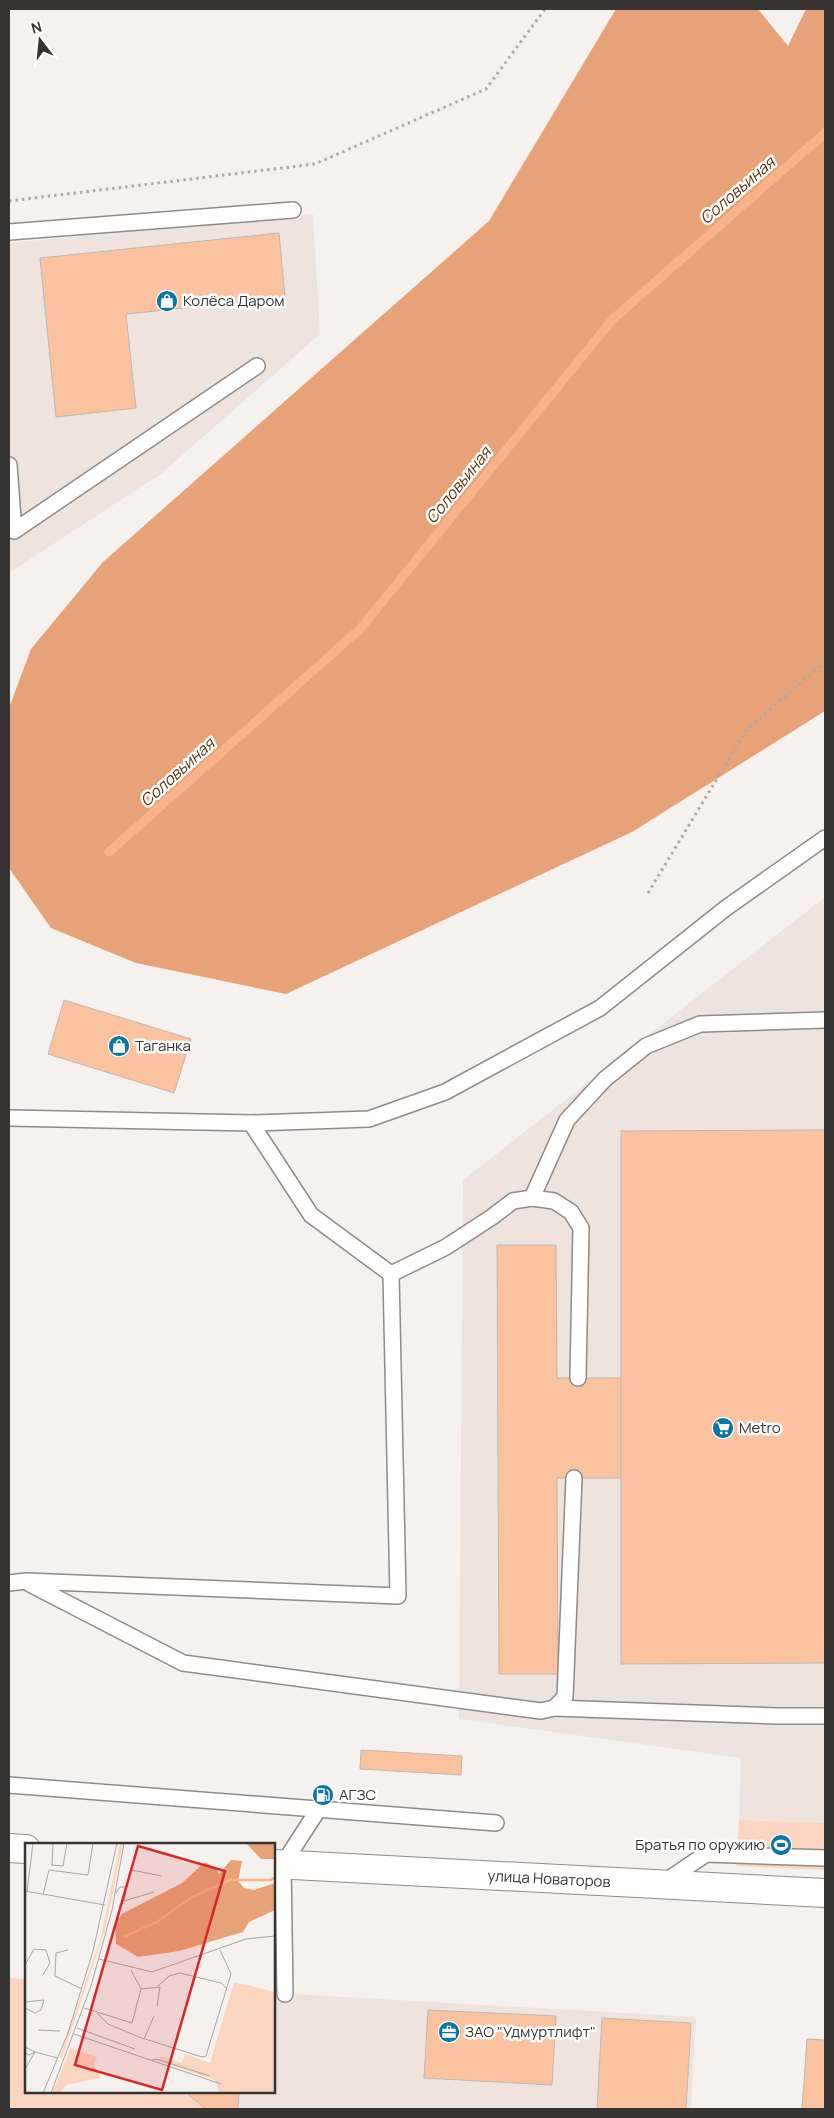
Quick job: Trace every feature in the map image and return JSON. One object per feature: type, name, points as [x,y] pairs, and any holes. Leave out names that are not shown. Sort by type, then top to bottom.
[{"type":"street","points":[[9,1848],[25,1849]]},
{"type":"street","name":"улица Новаторов","points":[[278,1864],[660,1886],[825,1893]]},
{"type":"lane","points":[[9,232],[293,210]]},
{"type":"lane","points":[[9,465],[14,531],[257,366]]},
{"type":"lane","points":[[9,1118],[251,1123],[368,1119],[445,1092],[600,1008],[726,908],[825,838]]},
{"type":"lane","points":[[532,1198],[567,1120],[605,1079],[646,1046],[700,1024],[825,1020]]},
{"type":"lane","points":[[251,1123],[311,1215],[391,1274]]},
{"type":"lane","points":[[391,1274],[446,1247],[513,1201],[532,1198],[554,1201],[571,1212],[581,1228],[578,1378]]},
{"type":"lane","points":[[9,1583],[26,1581],[398,1596],[391,1274]]},
{"type":"lane","points":[[554,1708],[565,1697],[574,1478]]},
{"type":"lane","points":[[26,1581],[183,1663],[541,1711],[554,1708],[768,1716],[825,1716]]},
{"type":"lane","points":[[9,1785],[496,1823]]},
{"type":"lane","points":[[285,1994],[278,1864],[318,1810]]},
{"type":"lane","points":[[660,1886],[706,1854],[825,1858]]},
{"type":"path","points":[[9,201],[315,164],[486,89],[545,9]]},
{"type":"path","points":[[648,893],[747,729],[825,662]]},
{"type":"shaded area","points":[[616,9],[758,9],[788,46],[806,9],[825,9],[825,711],[632,832],[286,994],[136,963],[51,928],[9,868],[9,708],[31,649],[103,562],[489,221]]},
{"type":"shaded area","points":[[313,214],[320,334],[162,473],[9,573],[9,243]]},
{"type":"shaded area","points":[[825,897],[825,1823],[739,1820],[741,1758],[459,1719],[463,1180]]},
{"type":"shaded area","name":"Братья по оружию","points":[[739,1820],[825,1823],[825,1870],[736,1866]]},
{"type":"shaded area","points":[[9,1978],[25,1979],[25,2093],[187,2093],[205,2109],[9,2109]]},
{"type":"shaded area","points":[[275,1993],[696,2017],[691,2109],[205,2109],[187,2093],[275,2093]]},
{"type":"building","points":[[279,233],[285,298],[126,314],[136,408],[56,417],[40,258]]},
{"type":"building","name":"Таганка","points":[[64,1000],[191,1039],[174,1093],[48,1054]]},
{"type":"building","name":"Metro","points":[[825,1130],[825,1663],[621,1664],[621,1131]]},
{"type":"building","points":[[497,1245],[556,1245],[557,1378],[621,1378],[621,1478],[557,1478],[558,1674],[499,1674]]},
{"type":"building","points":[[361,1750],[462,1756],[461,1775],[360,1769]]},
{"type":"building","points":[[428,2010],[556,2016],[552,2085],[424,2078]]},
{"type":"building","points":[[602,2018],[691,2023],[686,2109],[597,2109]]},
{"type":"building","points":[[807,2039],[825,2040],[825,2109],[802,2109]]},
{"type":"building","points":[[187,2093],[239,2093],[238,2109],[205,2109]]},
{"type":"waterway","name":"Соловьиная","points":[[109,852],[360,629],[612,320],[825,133]]},
{"type":"place","name":"Колёса Даром","points":[[167,301]]},
{"type":"place","name":"Таганка","points":[[119,1046]]},
{"type":"place","name":"Metro","points":[[723,1428]]},
{"type":"place","name":"АГЗС","points":[[323,1795]]},
{"type":"place","name":"Братья по оружию","points":[[781,1845]]},
{"type":"place","name":"ЗАО \"Удмуртлифт\"","points":[[449,2032]]}]
